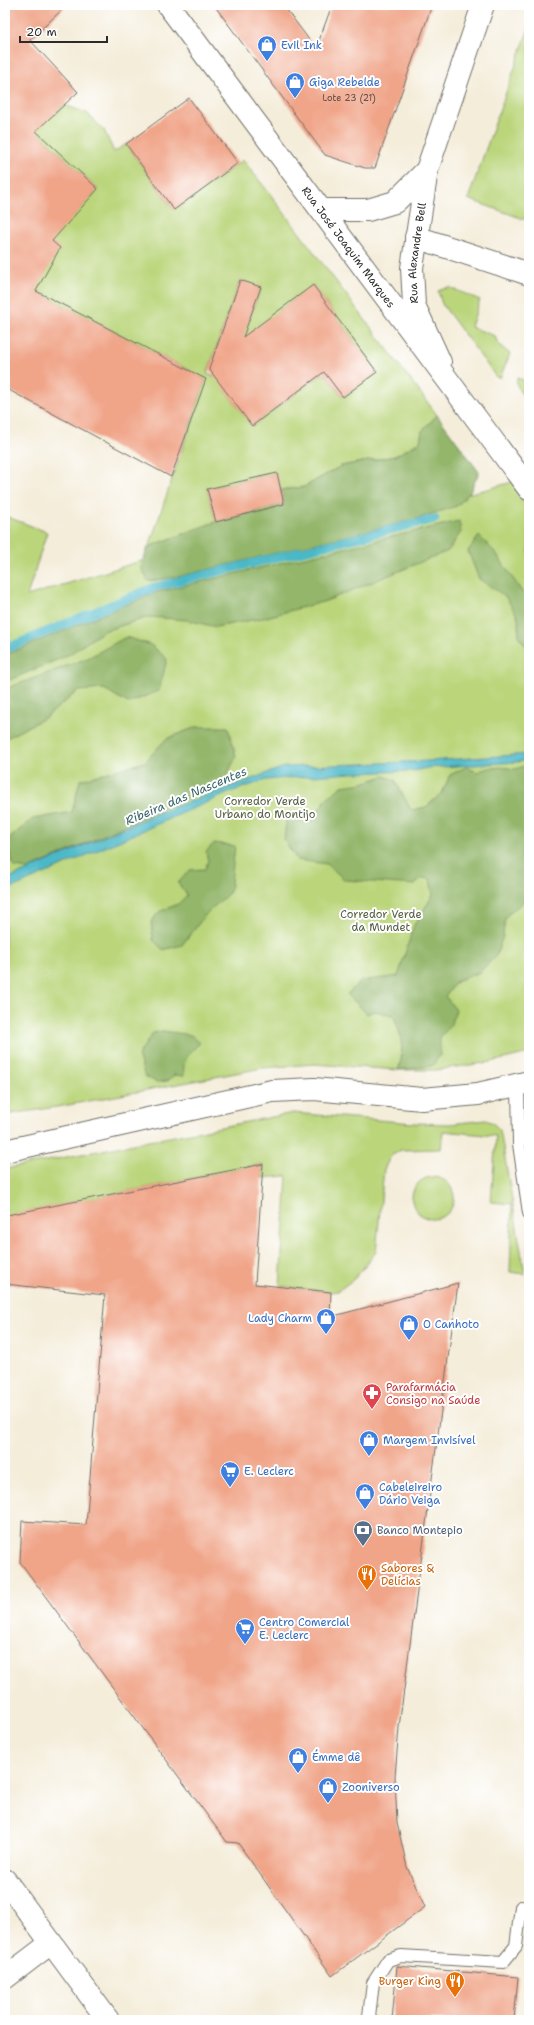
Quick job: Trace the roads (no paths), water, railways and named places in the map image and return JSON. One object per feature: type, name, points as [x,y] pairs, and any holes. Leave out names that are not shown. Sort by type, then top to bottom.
[{"type":"street","name":"Rua José Joaquim Marques","points":[[168,5],[529,488]]},
{"type":"street","name":"Rua Alexandre Bell","points":[[446,377],[414,305],[412,268],[427,170],[483,5]]},
{"type":"street","name":"Rua Alexandre Bell","points":[[321,210],[368,210],[395,202],[427,170]]},
{"type":"street","points":[[416,237],[529,274]]},
{"type":"street","points":[[5,1151],[272,1091],[314,1089],[422,1099],[478,1094],[525,1084]]},
{"type":"street","points":[[5,1880],[108,2020]]},
{"type":"street","points":[[5,1978],[51,1943]]},
{"type":"lane","points":[[525,1084],[525,1167],[528,1206]]},
{"type":"lane","points":[[371,2020],[369,2016],[373,1983],[388,1960],[401,1956],[503,1962],[516,1946],[521,1907]]},
{"type":"water","points":[[529,754],[529,760],[517,762],[427,768],[413,771],[351,773],[266,780],[233,791],[5,891],[5,880],[155,814],[284,767],[428,761]]},
{"type":"waterway","points":[[5,649],[155,587],[435,519]]},
{"type":"place","name":"Evil Ink","points":[[267,62]]},
{"type":"place","name":"Giga Rebelde","points":[[295,99]]},
{"type":"place","name":"Lady Charm","points":[[326,1335]]},
{"type":"place","name":"O Canhoto","points":[[409,1341]]},
{"type":"place","name":"Parafarmácia Consigo na Saúde","points":[[372,1410]]},
{"type":"place","name":"Margem Invisível","points":[[369,1457]]},
{"type":"place","name":"E. Leclerc","points":[[230,1488]]},
{"type":"place","name":"Cabeleireiro Dário Veiga","points":[[365,1510]]},
{"type":"place","name":"Banco Montepio","points":[[363,1547]]},
{"type":"place","name":"Sabores & Delícias","points":[[367,1591]]},
{"type":"place","name":"Centro Comercial E. Leclerc","points":[[245,1645]]},
{"type":"place","name":"Émme dê","points":[[298,1774]]},
{"type":"place","name":"Zooniverso","points":[[328,1804]]},
{"type":"place","name":"Burger King","points":[[455,1998]]},
{"type":"water label","name":"Ribeira das Nascentes","points":[[186,796]]},
{"type":"park label","name":"Corredor Verde Urbano do Montijo","points":[[265,807]]},
{"type":"park label","name":"Corredor Verde da Mundet","points":[[381,920]]}]
